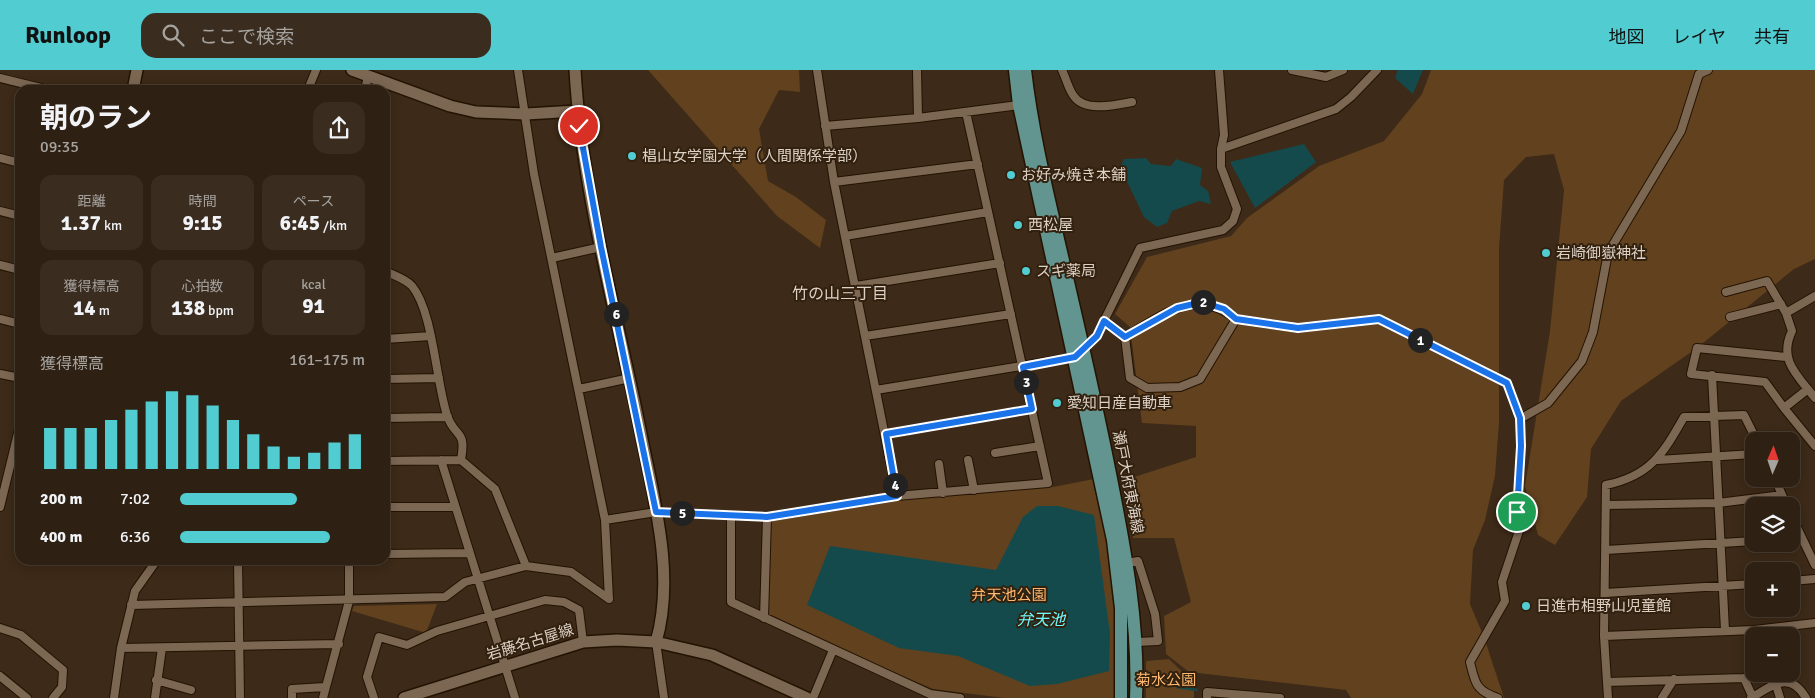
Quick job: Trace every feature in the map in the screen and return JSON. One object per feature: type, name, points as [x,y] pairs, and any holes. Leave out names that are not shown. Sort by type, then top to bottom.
[{"type":"main road","name":"瀬戸大府東海線","points":[[1015,70],[1019,105],[1053,266],[1079,353],[1127,563],[1136,642],[1136,698]]},
{"type":"main road","name":"瀬戸大府東海線","points":[[1025,70],[1029,101],[1079,353],[1113,540],[1121,608],[1122,698]]},
{"type":"street","points":[[134,85],[137,70]]},
{"type":"street","points":[[310,85],[316,70]]},
{"type":"street","points":[[352,70],[450,106],[476,112],[526,114],[577,111]]},
{"type":"street","points":[[130,605],[239,604],[445,597],[465,582],[526,566],[571,572],[609,599],[605,520],[534,174],[518,70]]},
{"type":"street","points":[[575,70],[577,111],[601,247],[630,378],[656,512],[663,583],[662,622],[656,642],[664,698]]},
{"type":"street","points":[[816,70],[834,182],[897,496]]},
{"type":"street","points":[[917,70],[918,118]]},
{"type":"street","points":[[1062,70],[1073,97],[1086,105],[1113,105],[1132,102]]},
{"type":"street","points":[[876,390],[1023,367],[1079,353],[1097,336],[1140,248],[1223,230],[1233,220],[1237,209],[1221,168],[1220,150],[1224,135],[1219,70]]},
{"type":"street","points":[[1292,70],[1326,77],[1343,70]]},
{"type":"street","points":[[1220,150],[1336,108],[1351,97],[1377,70]]},
{"type":"street","points":[[1520,418],[1548,403],[1582,361],[1593,332],[1608,253],[1681,132],[1699,74],[1708,70]]},
{"type":"street","points":[[366,85],[368,76]]},
{"type":"street","points":[[0,78],[29,85]]},
{"type":"street","points":[[825,126],[918,118],[1019,105]]},
{"type":"street","points":[[605,520],[656,512],[767,517],[897,496],[1048,483],[966,112]]},
{"type":"street","points":[[0,158],[15,162]]},
{"type":"street","points":[[834,182],[978,164]]},
{"type":"street","points":[[0,211],[15,215]]},
{"type":"street","points":[[845,236],[988,212]]},
{"type":"street","points":[[552,258],[601,247]]},
{"type":"street","points":[[856,286],[1000,263]]},
{"type":"street","points":[[0,266],[15,269]]},
{"type":"street","points":[[390,274],[411,284],[422,303],[448,417],[462,436],[464,443],[461,460]]},
{"type":"street","points":[[1726,292],[1767,281],[1786,313],[1792,331],[1786,344],[1786,357],[1815,398]]},
{"type":"street","points":[[1786,313],[1815,296]]},
{"type":"street","points":[[1125,337],[1177,308],[1202,302],[1224,309],[1236,319],[1298,328],[1379,319],[1507,383],[1520,418],[1521,446],[1517,512],[1519,532],[1502,582],[1505,600],[1470,662],[1475,684],[1486,694],[1498,698]]},
{"type":"street","points":[[1730,317],[1781,304]]},
{"type":"street","points":[[865,336],[1011,314]]},
{"type":"street","points":[[0,319],[15,323]]},
{"type":"street","points":[[1104,321],[1125,337],[1130,378],[1147,388],[1180,387],[1200,379],[1236,319]]},
{"type":"street","points":[[390,339],[431,336]]},
{"type":"street","points":[[1786,357],[1697,348],[1691,374],[1765,382],[1815,446]]},
{"type":"street","points":[[0,374],[15,377]]},
{"type":"street","points":[[1712,375],[1712,417],[1725,630]]},
{"type":"street","points":[[390,378],[439,378]]},
{"type":"street","points":[[579,389],[630,378]]},
{"type":"street","points":[[1784,408],[1808,390]]},
{"type":"street","points":[[886,434],[1032,409]]},
{"type":"street","points":[[1608,698],[1604,636],[1606,485],[1626,481],[1658,460],[1684,416],[1744,415],[1752,432]]},
{"type":"street","points":[[390,418],[448,417]]},
{"type":"street","points":[[0,507],[15,446]]},
{"type":"street","points":[[995,453],[1040,446]]},
{"type":"street","points":[[1658,460],[1745,455]]},
{"type":"street","points":[[441,460],[515,698]]},
{"type":"street","points":[[390,461],[461,460],[495,490],[526,566]]},
{"type":"street","points":[[968,460],[974,490]]},
{"type":"street","points":[[938,464],[943,493]]},
{"type":"street","points":[[1606,505],[1718,502],[1782,495],[1778,488]]},
{"type":"street","points":[[390,507],[455,506]]},
{"type":"street","points":[[731,514],[731,602],[930,694],[960,698]]},
{"type":"street","points":[[764,618],[767,517]]},
{"type":"street","points":[[1801,537],[1815,566]]},
{"type":"street","points":[[1606,550],[1720,545],[1745,542]]},
{"type":"street","points":[[390,554],[469,553]]},
{"type":"street","points":[[1127,563],[1138,561],[1155,614],[1158,641],[1136,642]]},
{"type":"street","points":[[114,698],[121,648],[130,605],[135,591],[153,565]]},
{"type":"street","points":[[238,565],[240,698]]},
{"type":"street","points":[[323,698],[349,601],[349,565]]},
{"type":"street","points":[[1800,580],[1815,579]]},
{"type":"street","points":[[1606,592],[1745,585]]},
{"type":"street","points":[[374,698],[366,677],[379,637],[407,645],[436,631],[545,600],[564,602],[579,610],[583,642]]},
{"type":"street","points":[[1795,627],[1815,624]]},
{"type":"street","points":[[0,628],[20,635],[63,670],[62,687],[53,698]]},
{"type":"street","points":[[1604,636],[1725,630],[1745,632]]},
{"type":"street","name":"岩藤名古屋線","points":[[404,698],[583,642],[656,642],[712,655],[807,698]]},
{"type":"street","points":[[121,648],[339,644]]},
{"type":"street","points":[[155,698],[156,680],[162,648]]},
{"type":"street","points":[[813,698],[834,650]]},
{"type":"street","points":[[0,676],[27,698]]},
{"type":"street","points":[[1607,682],[1744,678],[1753,698],[1784,681],[1793,683],[1806,698]]},
{"type":"street","points":[[1662,698],[1674,679]]},
{"type":"street","points":[[156,680],[191,690]]},
{"type":"street","points":[[1776,685],[1780,698]]},
{"type":"street","points":[[292,698],[292,689],[325,688]]},
{"type":"street","points":[[1207,698],[1207,692],[1280,698]]},
{"type":"green space","points":[[648,70],[799,70],[800,92],[779,90],[759,129],[768,181],[796,197],[826,220],[820,248],[777,216]]},
{"type":"green space","points":[[1431,70],[1815,70],[1815,259],[1794,269],[1697,348],[1621,401],[1591,449],[1587,497],[1555,545],[1538,535],[1525,486],[1550,331],[1564,190],[1554,154],[1526,157],[1504,180],[1499,249],[1499,423],[1495,476],[1485,520],[1473,550],[1470,604],[1484,637],[1504,698],[1351,698],[1346,690],[1189,672],[1166,654],[1164,616],[1191,602],[1174,538],[1133,538],[1122,481],[1196,457],[1196,426],[1142,423],[1130,327],[1115,314],[1147,257],[1231,236],[1247,218],[1319,166],[1384,141],[1422,94]]},
{"type":"green space","name":"弁天池公園","points":[[1094,479],[1106,536],[1117,635],[1115,698],[1004,698],[933,689],[764,616],[769,521],[894,499],[1053,487]]},
{"type":"green space","points":[[437,604],[426,633],[352,611],[354,606]]},
{"type":"green space","name":"菊水公園","points":[[1169,659],[1194,683],[1194,698],[1146,698],[1146,661]]},
{"type":"water","points":[[1398,70],[1423,70],[1413,94],[1395,78]]},
{"type":"water","points":[[1304,144],[1316,162],[1255,208],[1230,162]]},
{"type":"water","points":[[1146,158],[1151,164],[1171,166],[1176,159],[1202,168],[1200,185],[1208,191],[1211,204],[1199,201],[1172,211],[1167,223],[1157,227],[1144,217],[1120,167],[1124,159]]},
{"type":"water","name":"弁天池","points":[[1037,506],[1058,506],[1094,515],[1110,634],[1109,671],[1057,684],[1030,686],[958,656],[899,648],[807,605],[830,546],[996,570],[1023,517]]},
{"type":"waterway","points":[[1177,687],[1197,690]]},
{"type":"place","name":"椙山女学園大学（人間関係学部）","points":[[632,156]]},
{"type":"place","name":"お好み焼き本舗","points":[[1011,175]]},
{"type":"place","name":"西松屋","points":[[1018,225]]},
{"type":"place","name":"岩崎御嶽神社","points":[[1546,253]]},
{"type":"place","name":"スギ薬局","points":[[1026,271]]},
{"type":"place","name":"愛知日産自動車","points":[[1057,403]]},
{"type":"place","name":"日進市相野山児童館","points":[[1526,606]]},
{"type":"district","name":"竹の山三丁目","points":[[840,293]]},
{"type":"route","points":[[579,126],[601,247],[630,378],[656,512],[767,517],[897,496],[886,434],[1032,409],[1023,367],[1075,357],[1097,336],[1104,321],[1125,337],[1177,308],[1202,302],[1224,309],[1236,319],[1298,328],[1379,319],[1507,383],[1520,418],[1521,446],[1517,512]]}]
